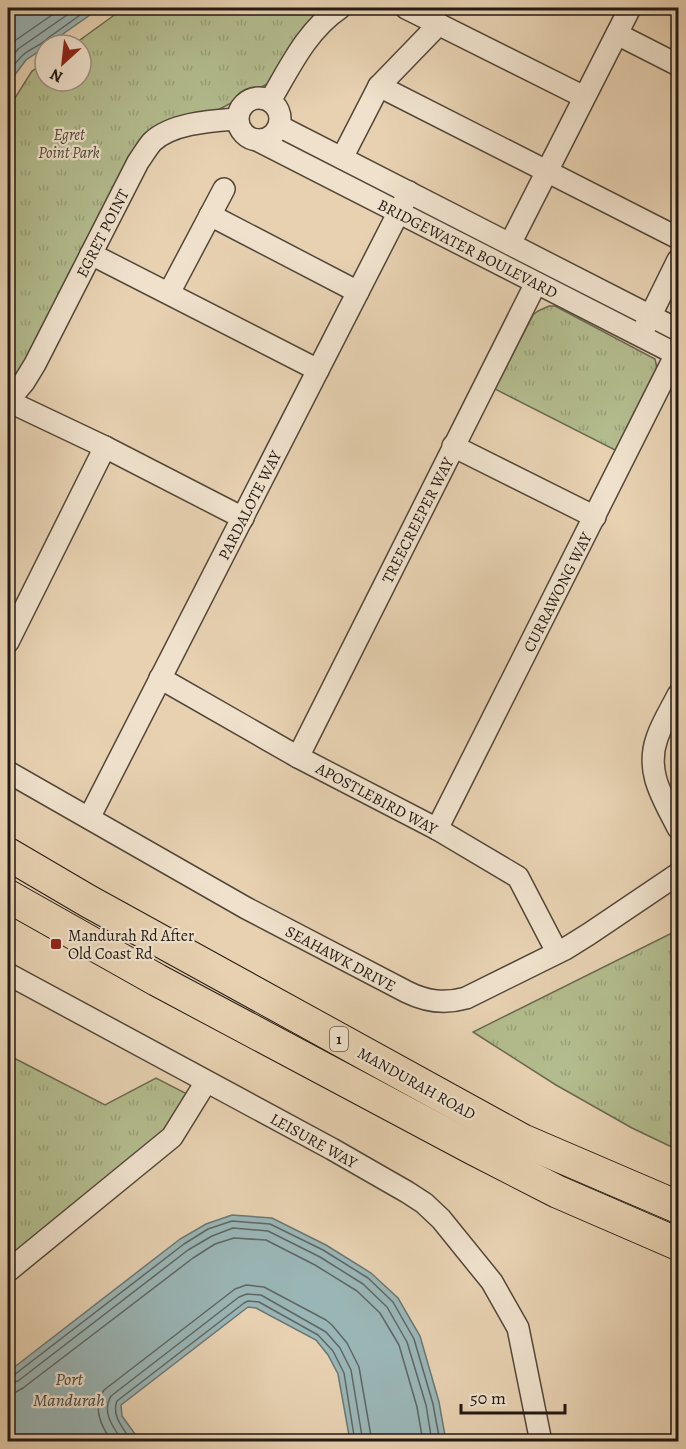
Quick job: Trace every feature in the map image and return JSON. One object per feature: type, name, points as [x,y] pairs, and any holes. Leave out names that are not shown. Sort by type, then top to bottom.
[{"type":"highway","name":"MANDURAH ROAD","points":[[8,854],[88,901],[522,1140],[678,1207]]},
{"type":"highway","name":"MANDURAH ROAD","points":[[8,897],[157,980],[462,1143],[558,1191],[678,1244]]},
{"type":"street","points":[[270,101],[304,42],[328,16],[340,8]]},
{"type":"street","points":[[406,8],[584,98]]},
{"type":"street","points":[[510,244],[630,8]]},
{"type":"street","points":[[342,158],[379,86],[439,24]]},
{"type":"street","points":[[617,34],[678,65]]},
{"type":"street","points":[[379,86],[678,238]]},
{"type":"street","points":[[256,98],[270,101],[277,108],[280,117],[279,126],[274,134],[266,139],[257,140],[243,133],[237,118],[243,105],[256,98]]},
{"type":"street","name":"EGRET POINT","points":[[8,401],[35,364],[138,162],[152,142],[181,127],[237,118]]},
{"type":"street","name":"BRIDGEWATER BOULEVARD","points":[[279,126],[678,330]]},
{"type":"street","name":"BRIDGEWATER BOULEVARD","points":[[257,140],[677,355]]},
{"type":"street","points":[[169,293],[224,189]]},
{"type":"street","name":"PARDALOTE WAY","points":[[89,818],[409,192]]},
{"type":"street","points":[[210,215],[358,292]]},
{"type":"street","points":[[92,254],[318,370]]},
{"type":"street","points":[[640,336],[678,260]]},
{"type":"street","name":"TREECREEPER WAY","points":[[298,757],[536,283]]},
{"type":"street","name":"CURRAWONG WAY","points":[[437,830],[677,355]]},
{"type":"street","points":[[8,401],[105,447],[243,518]]},
{"type":"street","points":[[453,446],[595,517]]},
{"type":"street","points":[[8,642],[105,447]]},
{"type":"street","name":"APOSTLEBIRD WAY","points":[[160,678],[298,757],[437,830],[518,877],[557,952]]},
{"type":"street","points":[[678,695],[657,737],[654,753],[654,773],[657,786],[678,828]]},
{"type":"street","name":"SEAHAWK DRIVE","points":[[8,772],[256,913],[407,993],[433,1002],[453,1002],[466,998],[557,952],[589,934],[678,874]]},
{"type":"street","points":[[8,974],[206,1082],[172,1137],[8,1271]]},
{"type":"street","name":"LEISURE WAY","points":[[206,1082],[408,1192],[441,1219],[492,1282],[518,1328],[541,1442]]},
{"type":"green space","name":"Egret Point Park","points":[[121,8],[323,8],[316,12],[287,63],[267,84],[216,111],[196,114],[151,129],[139,144],[26,365],[8,388],[8,109],[33,70],[33,93],[93,93],[93,33],[90,33]]},
{"type":"green space","points":[[549,306],[555,306],[655,359],[658,372],[617,451],[495,389],[533,315]]},
{"type":"green space","points":[[678,930],[678,1150],[632,1128],[556,1085],[473,1032]]},
{"type":"green space","points":[[8,1055],[105,1105],[156,1078],[189,1095],[168,1128],[8,1258]]},
{"type":"water","points":[[8,8],[100,8],[64,33],[33,33],[33,55],[26,60],[8,84]]},
{"type":"water","name":"Port Mandurah","points":[[232,1215],[272,1218],[326,1245],[371,1273],[398,1298],[420,1336],[439,1402],[446,1441],[350,1441],[338,1374],[328,1355],[316,1340],[256,1308],[248,1307],[121,1405],[122,1416],[140,1441],[8,1441],[8,1372],[180,1239],[206,1224]]},
{"type":"place","name":"Mandurah Rd After Old Coast Rd","points":[[56,944]]}]
